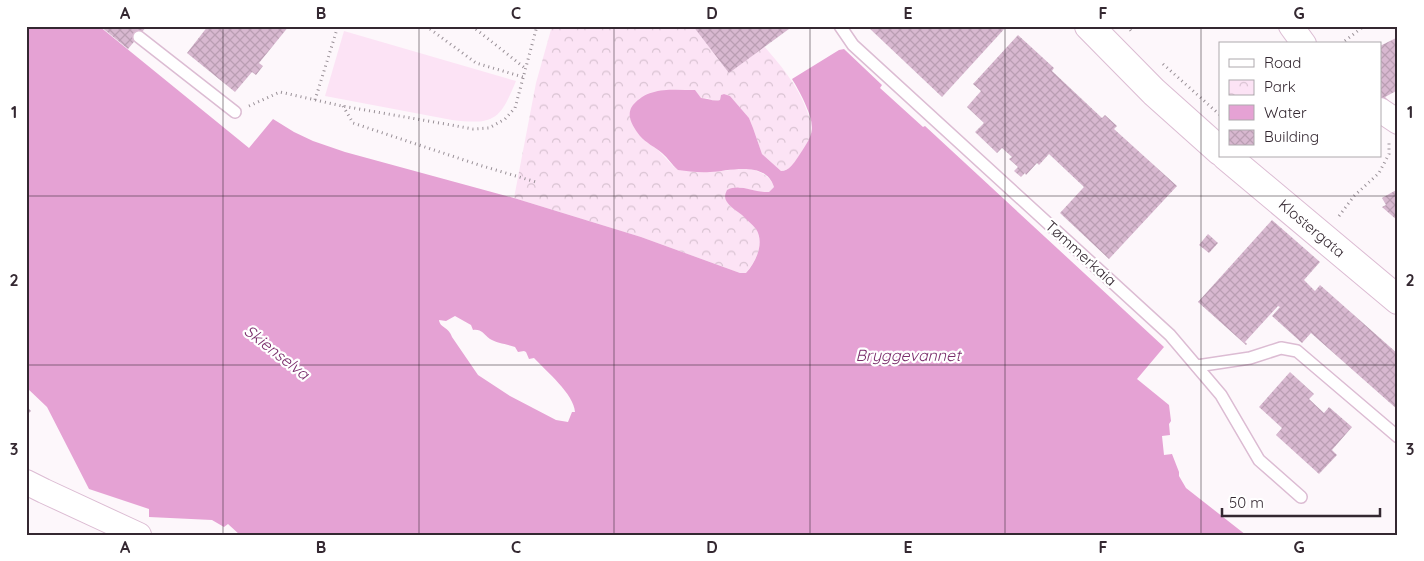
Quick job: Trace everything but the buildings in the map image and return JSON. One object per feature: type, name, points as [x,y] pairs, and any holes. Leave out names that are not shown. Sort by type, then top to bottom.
[{"type":"main road","points":[[1089,26],[1154,92],[1219,150]]},
{"type":"main road","name":"Klostergata","points":[[1228,158],[1398,300]]},
{"type":"street","points":[[1290,26],[1302,42]]},
{"type":"street","points":[[26,482],[139,535]]},
{"type":"lane","name":"Tømmerkaia","points":[[840,26],[853,45],[1170,335],[1221,395],[1259,460],[1301,497]]},
{"type":"lane","points":[[139,37],[234,112]]},
{"type":"lane","points":[[1197,366],[1250,358],[1281,348],[1297,351],[1398,437]]},
{"type":"path","points":[[315,100],[338,26]]},
{"type":"path","points":[[426,26],[476,63],[523,77]]},
{"type":"path","points":[[472,26],[526,69]]},
{"type":"path","points":[[234,112],[280,92],[342,106],[473,129],[489,128],[505,119],[515,108],[537,26]]},
{"type":"path","points":[[1127,26],[1138,38]]},
{"type":"path","points":[[1344,42],[1364,26]]},
{"type":"path","points":[[1158,60],[1219,114]]},
{"type":"path","points":[[342,106],[353,123],[536,182]]},
{"type":"path","points":[[1339,216],[1354,196],[1379,174],[1388,154],[1391,117]]},
{"type":"green space","points":[[552,26],[747,26],[789,76],[802,99],[812,127],[808,142],[792,165],[784,171],[781,171],[762,154],[749,118],[730,96],[721,95],[720,100],[717,101],[707,98],[640,98],[630,110],[641,137],[659,151],[674,167],[710,171],[738,168],[749,169],[759,172],[772,182],[774,187],[769,192],[739,187],[730,206],[752,223],[759,235],[758,253],[746,273],[740,273],[641,237],[514,198],[536,83]]},
{"type":"green space","points":[[344,31],[516,81],[500,112],[494,117],[477,122],[452,120],[325,96]]},
{"type":"water","name":"Bryggevannet","points":[[26,26],[99,26],[249,148],[273,119],[313,141],[345,152],[514,198],[641,237],[740,273],[746,273],[756,258],[760,240],[759,234],[742,215],[728,204],[725,196],[727,190],[732,188],[769,192],[774,187],[770,179],[763,173],[746,169],[706,172],[678,170],[662,153],[640,136],[631,121],[631,109],[639,99],[662,90],[695,90],[701,98],[715,101],[720,100],[721,95],[724,94],[730,96],[749,118],[762,154],[781,171],[784,171],[796,159],[808,140],[812,129],[808,110],[792,79],[839,50],[844,49],[882,85],[880,88],[923,127],[925,126],[1164,347],[1137,379],[1169,405],[1170,435],[1162,436],[1164,455],[1172,454],[1179,476],[1186,488],[1246,535],[240,535],[228,524],[224,527],[212,520],[149,517],[149,509],[89,489],[47,407],[26,387]],"holes":[[[455,316],[471,325],[473,330],[480,331],[490,339],[515,347],[518,352],[526,352],[529,359],[534,358],[559,383],[570,398],[575,412],[572,412],[568,422],[556,420],[510,396],[478,375],[451,334],[441,325],[439,320],[446,321]]]},
{"type":"water label","name":"Skienselva","points":[[277,352]]}]
